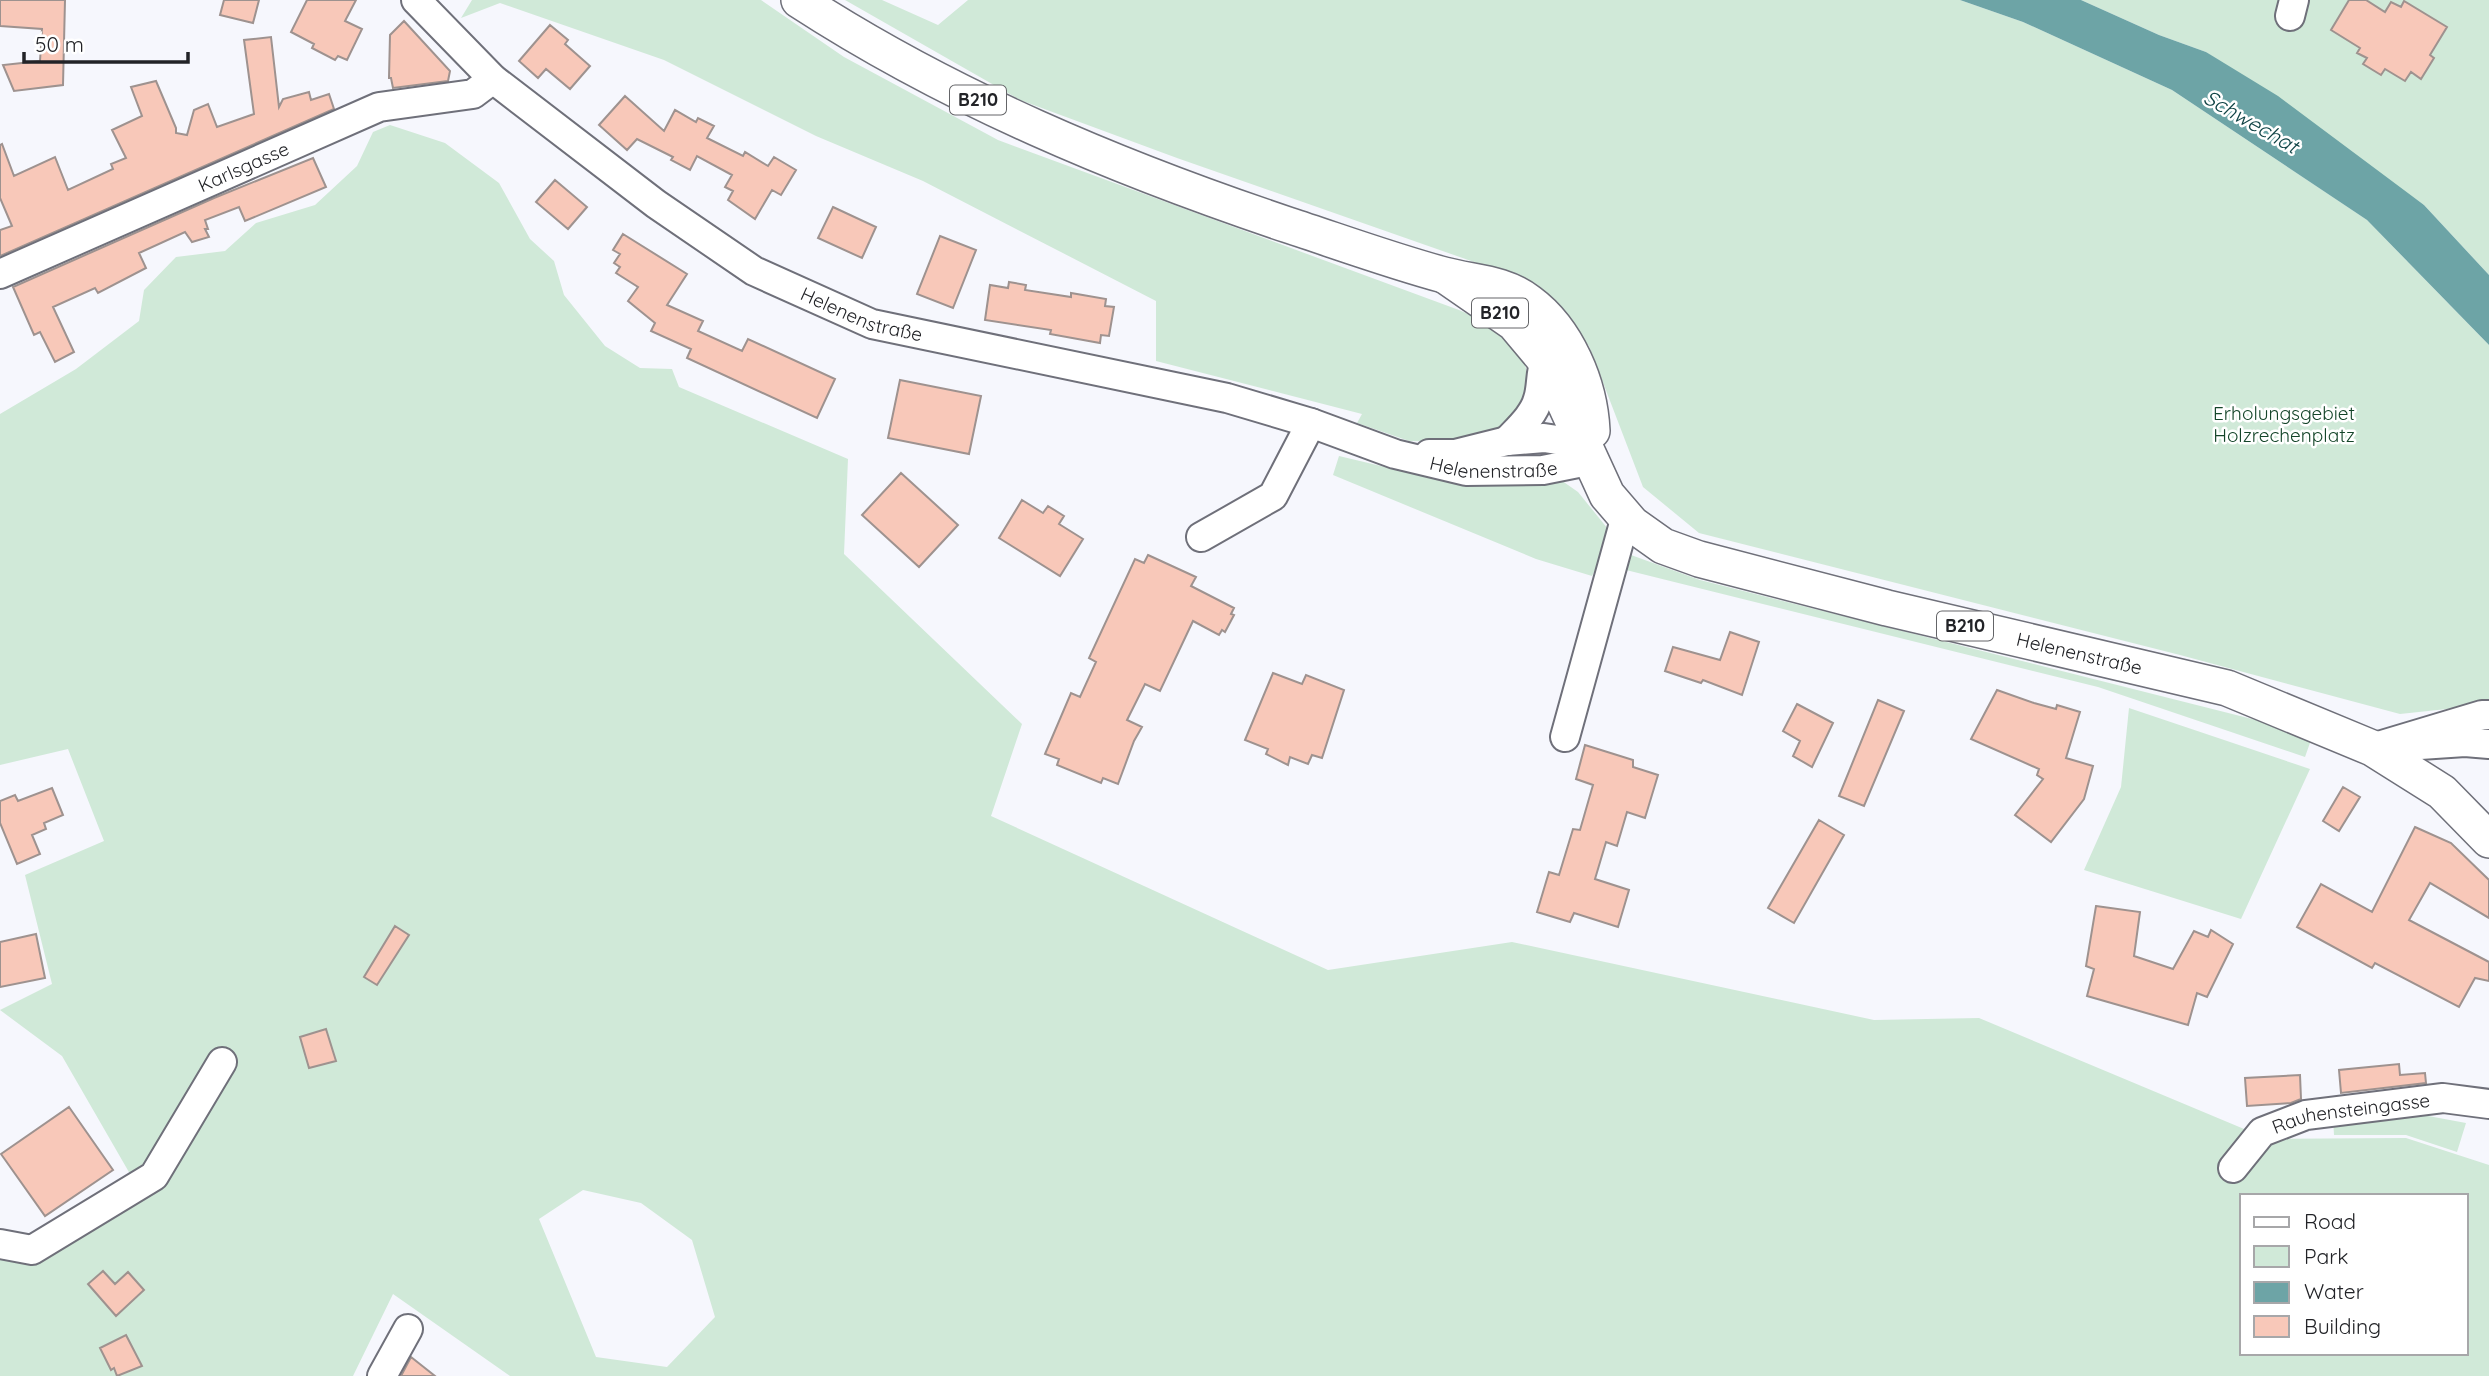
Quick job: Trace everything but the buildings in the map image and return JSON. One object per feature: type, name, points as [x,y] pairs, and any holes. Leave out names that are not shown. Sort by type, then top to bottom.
[{"type":"main road","name":"B210","points":[[799,0],[886,53],[1051,134],[1229,205],[1446,276],[1500,286],[1530,302],[1560,335],[1579,367],[1591,409],[1593,460]]},
{"type":"main road","name":"B210","points":[[1446,276],[1514,323],[1545,360]]},
{"type":"main road","name":"Helenenstraße","points":[[1545,360],[1607,495],[1632,524],[1663,546],[1699,559],[1887,608],[2227,688],[2372,748],[2442,792],[2489,840]]},
{"type":"street","name":"Helenenstraße","points":[[416,0],[493,79],[656,204],[754,271],[872,324],[1189,390],[1311,423],[1395,454],[1466,471],[1543,470],[1593,460]]},
{"type":"street","name":"Karlsgasse","points":[[0,274],[379,107],[473,94],[493,79]]},
{"type":"street","name":"Helenenstraße","points":[[1507,441],[1524,422],[1538,400],[1540,374],[1545,360]]},
{"type":"street","points":[[1201,537],[1273,496],[1311,423]]},
{"type":"street","name":"Helenenstraße","points":[[1395,454],[1455,454],[1507,441],[1544,438],[1564,441],[1593,460]]},
{"type":"street","points":[[1565,737],[1626,516]]},
{"type":"street","points":[[2372,748],[2489,715]]},
{"type":"street","points":[[2372,748],[2489,744]]},
{"type":"street","points":[[0,1244],[32,1250],[154,1176],[222,1062]]},
{"type":"street","name":"Rauhensteingasse","points":[[2233,1168],[2262,1132],[2306,1115],[2443,1098],[2489,1104]]},
{"type":"street","points":[[382,1376],[408,1329]]},
{"type":"green space","points":[[472,0],[761,0],[844,57],[998,140],[1459,310],[1501,329],[1523,353],[1529,384],[1516,413],[1503,428],[1449,442],[1409,441],[1357,423],[1362,414],[1156,361],[1156,301],[923,181],[816,136],[664,60],[500,3],[461,18]]},
{"type":"green space","name":"Erholungsgebiet Holzrechenplatz","points":[[845,0],[882,0],[938,25],[968,0],[1960,0],[2023,22],[2172,90],[2367,220],[2489,345],[2489,706],[2400,714],[2180,655],[1699,533],[1643,487],[1589,346],[1534,283],[1020,100]]},
{"type":"green space","points":[[2081,0],[2489,0],[2489,275],[2424,205],[2206,52],[2159,35]]},
{"type":"green space","points":[[390,125],[445,143],[499,183],[530,239],[554,261],[564,295],[605,346],[640,368],[672,369],[679,387],[848,459],[844,554],[1022,724],[991,816],[1328,970],[1512,942],[1874,1020],[1979,1018],[2268,1139],[2406,1138],[2489,1165],[2489,1376],[510,1376],[393,1294],[353,1376],[0,1376],[0,1257],[141,1193],[62,1056],[0,1010],[52,984],[25,875],[104,841],[68,749],[0,765],[0,414],[76,369],[139,321],[144,290],[176,257],[225,251],[256,223],[315,205],[357,166],[373,132]],"holes":[[[583,1190],[641,1203],[692,1240],[715,1317],[667,1367],[596,1357],[539,1219]]]},
{"type":"green space","points":[[1339,456],[1427,477],[1493,481],[1558,478],[1578,492],[1612,534],[1592,576],[1536,559],[1333,475]]},
{"type":"green space","points":[[1631,555],[1700,580],[2256,720],[2311,740],[2305,757],[2098,687],[1626,570]]},
{"type":"green space","points":[[2129,708],[2310,769],[2241,919],[2084,870],[2121,787]]},
{"type":"green space","points":[[2423,1115],[2466,1123],[2457,1152],[2406,1135],[2334,1135],[2333,1118]]},
{"type":"water","name":"Schwechat","points":[[1960,0],[2081,0],[2159,35],[2206,52],[2278,96],[2424,205],[2489,275],[2489,345],[2367,220],[2172,90],[2023,22]]}]
